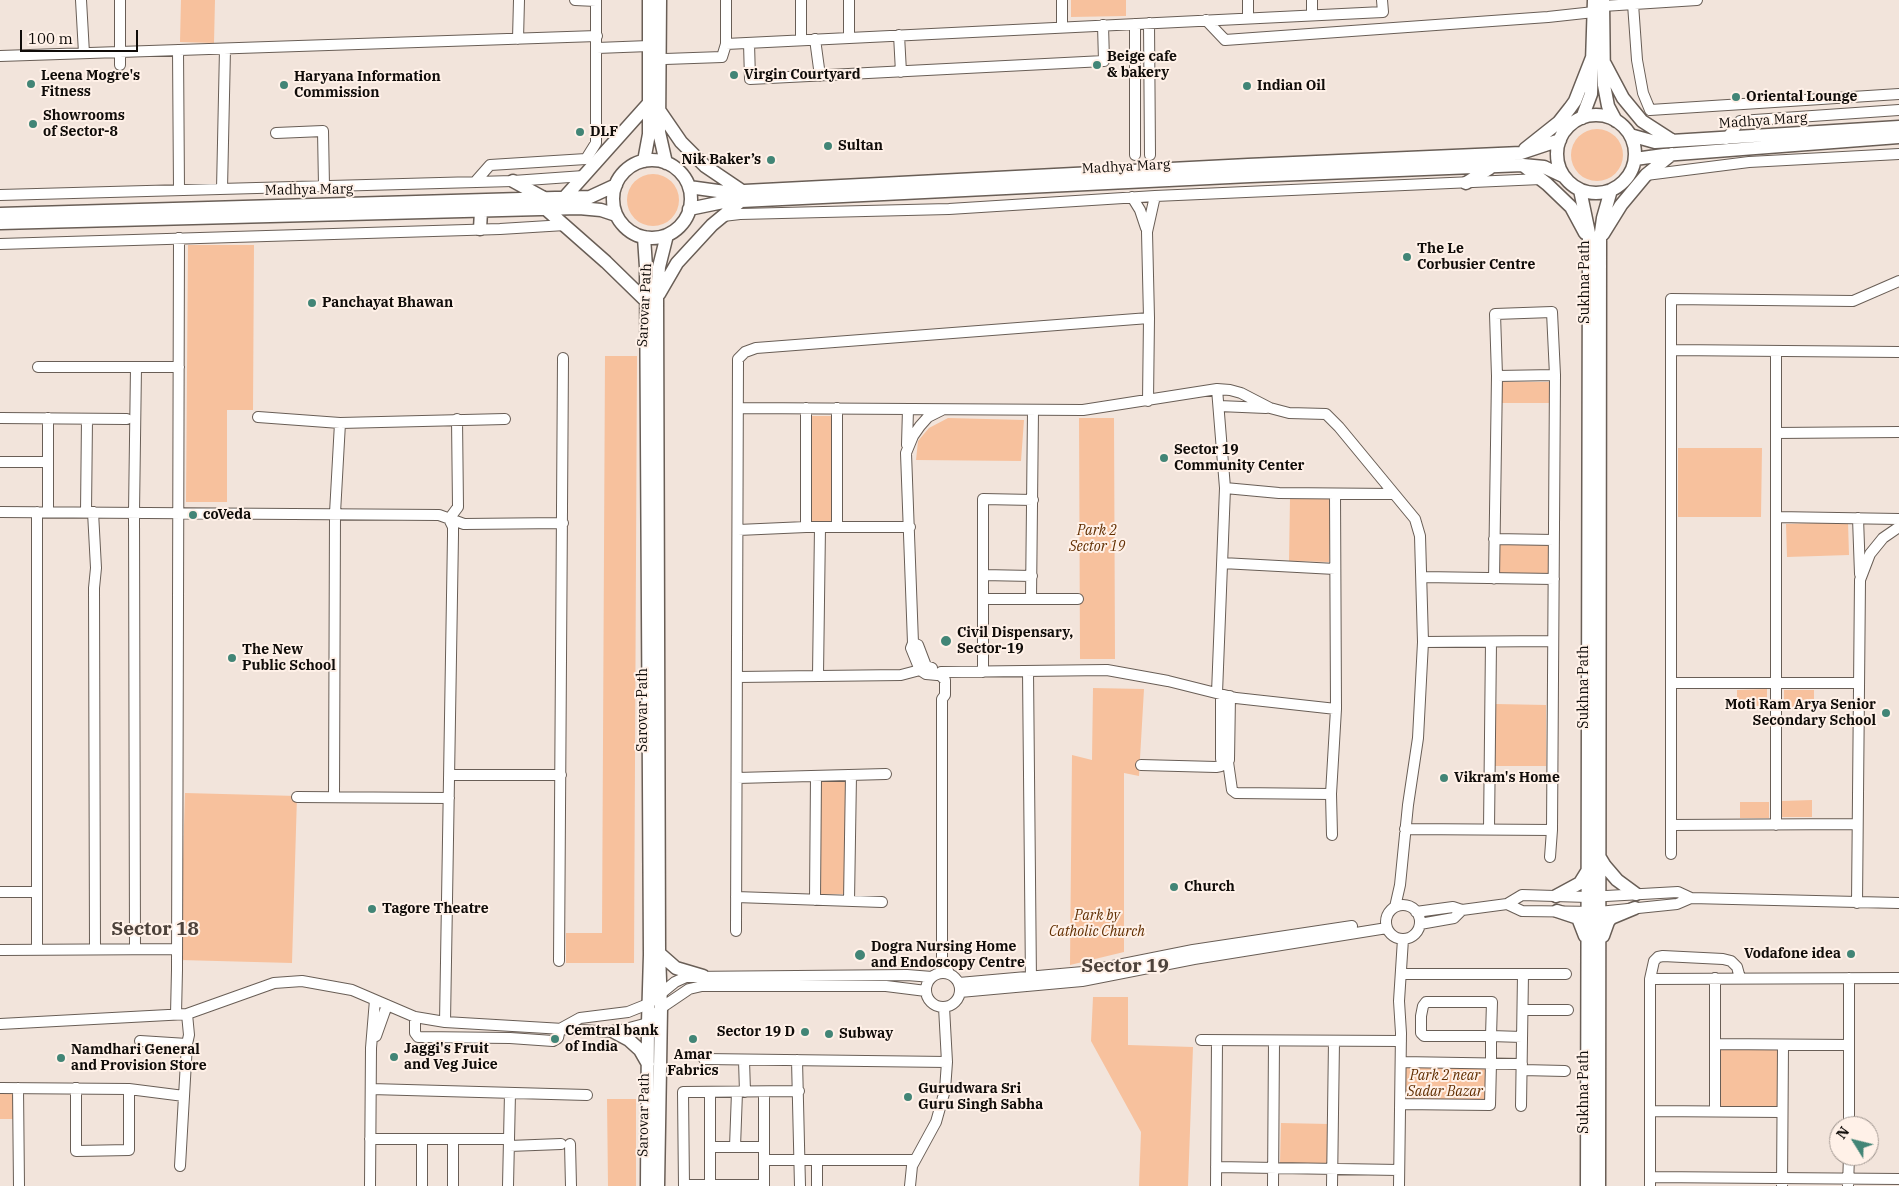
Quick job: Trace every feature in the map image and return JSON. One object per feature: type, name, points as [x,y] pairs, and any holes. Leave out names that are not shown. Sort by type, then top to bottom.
[{"type":"main road","points":[[644,161],[649,134],[649,0]]},
{"type":"main road","points":[[660,0],[659,132],[666,162]]},
{"type":"main road","points":[[1582,118],[1591,94],[1598,57],[1598,4]]},
{"type":"main road","points":[[1598,57],[1608,106],[1616,121],[1630,135],[1635,147],[1635,159],[1626,180],[1611,190],[1588,193],[1580,190],[1563,176],[1557,150],[1560,140],[1567,128],[1582,118],[1601,116],[1616,121]]},
{"type":"main road","points":[[1598,57],[1623,98],[1637,115],[1673,148],[1646,175],[1594,239],[1571,208],[1522,159],[1565,116],[1598,57]]},
{"type":"main road","points":[[564,198],[649,103]]},
{"type":"main road","points":[[512,181],[546,204],[565,225],[652,299],[677,263],[741,196],[705,166],[681,142],[659,110]]},
{"type":"main road","name":"Madhya Marg","points":[[1635,159],[1673,148],[1899,127]]},
{"type":"main road","name":"Madhya Marg","points":[[1630,135],[1673,148]]},
{"type":"main road","name":"Madhya Marg","points":[[1727,144],[1899,138]]},
{"type":"main road","name":"Madhya Marg","points":[[689,187],[741,196],[1493,166],[1522,159],[1560,140]]},
{"type":"main road","name":"Madhya Marg","points":[[689,209],[741,196],[1248,164],[1522,159],[1563,176]]},
{"type":"main road","points":[[657,160],[666,162],[681,173],[689,187],[691,204],[689,209],[682,224],[667,235],[644,238],[631,232],[619,220],[613,206],[613,195],[616,185],[628,168],[644,161],[657,160]]},
{"type":"main road","points":[[1466,183],[1493,166]]},
{"type":"main road","name":"Madhya Marg","points":[[0,223],[481,211],[546,204],[564,198],[590,197],[616,185]]},
{"type":"main road","name":"Sukhna Path","points":[[1580,190],[1594,239],[1599,856],[1593,897],[1593,951],[1599,1186]]},
{"type":"main road","name":"Sukhna Path","points":[[1593,897],[1588,870],[1594,239],[1603,218],[1611,190]]},
{"type":"main road","name":"Madhya Marg","points":[[0,214],[546,204],[601,210],[616,215]]},
{"type":"main road","points":[[480,229],[481,211]]},
{"type":"main road","name":"Sarovar Path","points":[[658,1186],[655,1006],[650,945],[652,299],[667,235]]},
{"type":"main road","name":"Sarovar Path","points":[[644,238],[652,299],[660,993],[648,1023],[647,1186]]},
{"type":"main road","points":[[1599,856],[1617,880],[1636,894]]},
{"type":"main road","points":[[1556,896],[1575,887],[1588,870]]},
{"type":"main road","points":[[1593,951],[1608,922],[1614,916],[1635,908]]},
{"type":"main road","points":[[1557,912],[1578,918],[1593,951]]},
{"type":"main road","name":"Sukhna Path","points":[[1587,1186],[1593,951]]},
{"type":"main road","points":[[659,953],[676,968],[703,976]]},
{"type":"main road","points":[[614,1032],[629,1040],[640,1050],[648,1064]]},
{"type":"street","points":[[81,0],[84,53]]},
{"type":"street","points":[[120,0],[120,65]]},
{"type":"street","points":[[518,39],[519,0]]},
{"type":"street","points":[[475,182],[490,165],[586,159],[596,143],[596,1],[575,0]]},
{"type":"street","points":[[665,59],[722,57],[726,44],[726,0]]},
{"type":"street","points":[[800,0],[801,40]]},
{"type":"street","points":[[848,0],[849,38]]},
{"type":"street","points":[[1062,0],[1062,27]]},
{"type":"street","points":[[1248,0],[1248,18]]},
{"type":"street","points":[[1312,0],[1312,15]]},
{"type":"street","points":[[726,44],[1383,12],[1382,0]]},
{"type":"street","points":[[1206,20],[1225,40],[1548,17],[1598,4],[1697,0]]},
{"type":"street","points":[[1632,4],[1637,60],[1643,93],[1650,110],[1899,94]]},
{"type":"street","points":[[1149,23],[1150,154]]},
{"type":"street","points":[[1135,24],[1135,155]]},
{"type":"street","points":[[749,43],[750,79],[901,72],[1104,61],[1103,25]]},
{"type":"street","points":[[899,35],[901,72]]},
{"type":"street","points":[[0,56],[597,36]]},
{"type":"street","points":[[815,39],[820,76]]},
{"type":"street","points":[[597,48],[649,46]]},
{"type":"street","points":[[222,189],[226,48]]},
{"type":"street","points":[[178,50],[179,190]]},
{"type":"street","points":[[1748,162],[1727,144],[1752,104]]},
{"type":"street","points":[[1740,121],[1899,110]]},
{"type":"street","points":[[276,133],[323,131],[324,186]]},
{"type":"street","points":[[1646,175],[1748,162],[1899,154]]},
{"type":"street","points":[[0,195],[512,181],[584,176]]},
{"type":"street","points":[[723,216],[750,213],[942,209],[1132,197],[1541,179]]},
{"type":"street","points":[[1148,401],[1147,232],[1155,196]]},
{"type":"street","points":[[1132,197],[1140,210],[1147,232]]},
{"type":"street","points":[[0,244],[565,225]]},
{"type":"street","points":[[176,1014],[179,238]]},
{"type":"street","points":[[1671,854],[1671,299],[1854,301],[1899,282]]},
{"type":"street","points":[[1494,579],[1497,376],[1495,314],[1552,312],[1555,375],[1552,830],[1550,858]]},
{"type":"street","points":[[736,931],[738,359],[745,352],[756,348],[1149,318]]},
{"type":"street","points":[[1671,350],[1899,352]]},
{"type":"street","points":[[1776,351],[1776,825]]},
{"type":"street","points":[[560,961],[563,358]]},
{"type":"street","points":[[38,367],[179,367]]},
{"type":"street","points":[[134,948],[134,512],[136,367]]},
{"type":"street","points":[[1497,376],[1555,375]]},
{"type":"street","points":[[739,408],[1083,410],[1217,389],[1241,393],[1270,408]]},
{"type":"street","points":[[1217,389],[1225,488],[1222,563],[1223,695],[1221,759],[1226,762],[1232,790],[1236,793],[1331,794]]},
{"type":"street","points":[[1219,406],[1270,408],[1289,413],[1326,414],[1339,427],[1415,519],[1420,536],[1423,642],[1418,738],[1405,830],[1400,885],[1395,907]]},
{"type":"street","points":[[806,408],[806,527]]},
{"type":"street","points":[[837,408],[837,527]]},
{"type":"street","points":[[908,409],[906,453],[913,643],[911,648],[928,674],[1107,670],[1168,681],[1223,695],[1336,709]]},
{"type":"street","points":[[906,453],[913,436],[920,426],[928,417],[943,409]]},
{"type":"street","points":[[1031,599],[1033,411]]},
{"type":"street","points":[[258,416],[340,423],[505,418]]},
{"type":"street","points":[[0,418],[127,419]]},
{"type":"street","points":[[37,950],[42,512],[48,462],[48,418]]},
{"type":"street","points":[[88,419],[90,512],[96,561],[94,588],[95,949]]},
{"type":"street","points":[[449,520],[458,507],[457,419]]},
{"type":"street","points":[[334,797],[335,513],[340,423]]},
{"type":"street","points":[[1776,433],[1899,432]]},
{"type":"street","points":[[0,462],[48,462]]},
{"type":"street","points":[[1225,488],[1278,493],[1394,494]]},
{"type":"street","points":[[1332,835],[1331,794],[1336,709],[1335,494]]},
{"type":"street","points":[[983,672],[983,499],[1033,500]]},
{"type":"street","points":[[0,512],[439,515],[464,524],[563,523]]},
{"type":"street","points":[[1776,517],[1899,519]]},
{"type":"street","points":[[1856,903],[1860,580],[1858,518]]},
{"type":"street","points":[[445,1022],[453,535],[453,526],[449,520]]},
{"type":"street","points":[[738,530],[806,527],[910,527]]},
{"type":"street","points":[[818,675],[820,527]]},
{"type":"street","points":[[1860,580],[1870,554],[1883,538],[1899,527]]},
{"type":"street","points":[[1494,539],[1554,540]]},
{"type":"street","points":[[1222,563],[1335,569]]},
{"type":"street","points":[[983,575],[1032,576]]},
{"type":"street","points":[[1422,577],[1554,579]]},
{"type":"street","points":[[983,599],[1078,599]]},
{"type":"street","points":[[1423,642],[1553,641]]},
{"type":"street","points":[[1489,829],[1491,642]]},
{"type":"street","points":[[738,677],[901,675],[923,668]]},
{"type":"street","points":[[1028,671],[1031,981]]},
{"type":"street","points":[[942,674],[939,680],[938,696],[942,699],[942,960],[949,974]]},
{"type":"street","points":[[1671,683],[1859,682]]},
{"type":"street","points":[[1141,765],[1221,766],[1226,762]]},
{"type":"street","points":[[737,778],[886,774]]},
{"type":"street","points":[[449,775],[561,775]]},
{"type":"street","points":[[849,901],[852,775]]},
{"type":"street","points":[[816,776],[816,900]]},
{"type":"street","points":[[297,797],[449,798]]},
{"type":"street","points":[[1671,825],[1857,824]]},
{"type":"street","points":[[1405,830],[1552,830]]},
{"type":"street","points":[[1400,885],[1420,924]]},
{"type":"street","points":[[0,892],[37,892]]},
{"type":"street","points":[[1420,924],[1415,934],[1403,939],[1391,934],[1386,925],[1390,910],[1395,907],[1412,909],[1453,907],[1462,910],[1507,904],[1522,895],[1593,897],[1678,892],[1691,898],[1899,903]]},
{"type":"street","points":[[736,897],[882,902]]},
{"type":"street","points":[[1507,904],[1522,911],[1593,911],[1677,904],[1691,898]]},
{"type":"street","points":[[1420,924],[1454,918],[1462,910]]},
{"type":"street","points":[[960,987],[1031,981],[1193,950],[1339,928],[1386,925]]},
{"type":"street","points":[[1399,1186],[1401,1041],[1399,1002],[1403,939]]},
{"type":"street","points":[[886,981],[908,975],[934,976],[949,974],[955,977],[960,987],[955,1002],[944,1007],[937,1006],[931,1002],[926,991],[928,982],[934,976],[942,945]]},
{"type":"street","points":[[0,950],[177,949]]},
{"type":"street","points":[[1740,978],[1737,966],[1731,961],[1663,956],[1658,957],[1654,961],[1650,979],[1650,1182],[1848,1182],[1899,1179]]},
{"type":"street","points":[[1401,974],[1566,974]]},
{"type":"street","points":[[1521,1106],[1523,974]]},
{"type":"street","points":[[660,993],[675,982],[686,977],[703,976],[737,981]]},
{"type":"street","points":[[1715,978],[1715,1111]]},
{"type":"street","points":[[1849,1116],[1850,978]]},
{"type":"street","points":[[1650,979],[1899,978]]},
{"type":"street","points":[[0,1024],[187,1014],[274,984],[302,981],[352,990],[415,1017],[445,1022],[614,1032],[648,1023]]},
{"type":"street","points":[[415,1017],[415,1033],[418,1037],[554,1041],[558,1038],[560,1029],[580,1018],[628,1012],[655,1006],[689,989],[737,981],[886,981],[926,991]]},
{"type":"street","points":[[370,1186],[371,1048],[375,1000]]},
{"type":"street","points":[[1400,1104],[1490,1105],[1492,1036],[1492,1002],[1426,1002],[1421,1016],[1421,1033],[1424,1036],[1492,1036],[1522,1037]]},
{"type":"street","points":[[371,1048],[387,1005]]},
{"type":"street","points":[[910,1186],[914,1160],[936,1122],[945,1090],[944,1007]]},
{"type":"street","points":[[1522,1010],[1568,1010]]},
{"type":"street","points":[[180,1166],[189,1035],[187,1014]]},
{"type":"street","points":[[1201,1040],[1401,1041]]},
{"type":"street","points":[[1216,1186],[1217,1040]]},
{"type":"street","points":[[140,1041],[187,1044]]},
{"type":"street","points":[[1273,1186],[1274,1041]]},
{"type":"street","points":[[1332,1186],[1334,1041]]},
{"type":"street","points":[[1715,1044],[1849,1045]]},
{"type":"street","points":[[1782,1182],[1783,1045]]},
{"type":"street","points":[[704,1059],[946,1062]]},
{"type":"street","points":[[736,1147],[744,1060]]},
{"type":"street","points":[[797,1060],[800,1186]]},
{"type":"street","points":[[1401,1062],[1491,1063],[1565,1071]]},
{"type":"street","points":[[0,1088],[129,1089],[184,1096]]},
{"type":"street","points":[[18,1088],[19,1186]]},
{"type":"street","points":[[76,1088],[76,1151],[129,1150],[129,1089]]},
{"type":"street","points":[[371,1089],[587,1095]]},
{"type":"street","points":[[764,1092],[764,1185],[684,1186],[683,1092],[799,1091]]},
{"type":"street","points":[[508,1186],[510,1092]]},
{"type":"street","points":[[710,1092],[710,1186]]},
{"type":"street","points":[[1650,1111],[1782,1112]]},
{"type":"street","points":[[370,1139],[453,1139],[565,1144],[571,1186]]},
{"type":"street","points":[[422,1139],[422,1186]]},
{"type":"street","points":[[453,1139],[453,1186]]},
{"type":"street","points":[[710,1147],[764,1147]]},
{"type":"street","points":[[764,1160],[914,1160]]},
{"type":"street","points":[[817,1160],[817,1186]]},
{"type":"street","points":[[1848,1166],[1848,1182]]},
{"type":"street","points":[[1216,1167],[1400,1170]]},
{"type":"green space","points":[[181,0],[215,0],[214,43],[180,42]]},
{"type":"green space","points":[[1071,0],[1126,0],[1126,16],[1071,17]]},
{"type":"green space","points":[[1597,129],[1607,131],[1615,137],[1621,145],[1623,155],[1621,165],[1615,173],[1607,179],[1597,181],[1587,179],[1579,173],[1573,165],[1571,155],[1573,145],[1579,137],[1587,131]]},
{"type":"green space","points":[[653,174],[663,176],[671,182],[677,190],[679,200],[677,210],[671,218],[663,224],[653,226],[643,224],[635,218],[629,210],[627,200],[629,190],[635,182],[643,176]]},
{"type":"green space","points":[[188,245],[254,245],[253,410],[227,410],[227,502],[186,502]]},
{"type":"green space","points":[[605,356],[637,356],[634,963],[566,963],[566,933],[602,933]]},
{"type":"green space","points":[[1501,382],[1551,382],[1551,403],[1501,403]]},
{"type":"green space","points":[[810,416],[833,416],[833,523],[811,523]]},
{"type":"green space","points":[[948,418],[1024,420],[1021,461],[916,460],[918,441],[929,428]]},
{"type":"green space","name":"Park 2 Sector 19","points":[[1079,418],[1114,418],[1115,659],[1080,659]]},
{"type":"green space","points":[[1678,448],[1762,448],[1761,517],[1678,517]]},
{"type":"green space","points":[[1290,498],[1331,499],[1329,562],[1289,561]]},
{"type":"green space","points":[[1848,522],[1849,555],[1787,557],[1786,524]]},
{"type":"green space","points":[[1498,542],[1551,543],[1551,576],[1497,575]]},
{"type":"green space","name":"Park by Catholic Church","points":[[1093,688],[1144,689],[1139,776],[1124,773],[1124,952],[1070,965],[1072,755],[1092,760]]},
{"type":"green space","points":[[1767,689],[1767,706],[1737,706],[1737,690]]},
{"type":"green space","points":[[1784,690],[1814,690],[1814,707],[1784,707]]},
{"type":"green space","points":[[1496,704],[1546,705],[1546,766],[1495,766]]},
{"type":"green space","points":[[819,780],[846,780],[845,894],[819,894]]},
{"type":"green space","points":[[185,793],[297,796],[292,963],[180,960]]},
{"type":"green space","points":[[1812,800],[1812,817],[1782,817],[1782,801]]},
{"type":"green space","points":[[1740,802],[1769,802],[1769,818],[1740,818]]},
{"type":"green space","points":[[1093,997],[1128,997],[1128,1045],[1193,1047],[1188,1186],[1139,1186],[1141,1132],[1091,1041]]},
{"type":"green space","points":[[1720,1050],[1778,1050],[1777,1109],[1719,1109]]},
{"type":"green space","name":"Park 2 near Sadar Bazar","points":[[1405,1066],[1487,1068],[1486,1101],[1404,1100]]},
{"type":"green space","points":[[0,1093],[14,1093],[13,1119],[0,1119]]},
{"type":"green space","points":[[607,1099],[636,1099],[636,1186],[608,1186]]},
{"type":"green space","points":[[1281,1123],[1329,1124],[1328,1165],[1280,1164]]},
{"type":"place","name":"Beige cafe & bakery","points":[[1097,65]]},
{"type":"place","name":"Virgin Courtyard","points":[[734,75]]},
{"type":"place","name":"Leena Mogre's Fitness","points":[[31,84]]},
{"type":"place","name":"Haryana Information Commission","points":[[284,85]]},
{"type":"place","name":"Indian Oil","points":[[1247,86]]},
{"type":"place","name":"Oriental Lounge","points":[[1736,97]]},
{"type":"place","name":"Showrooms of Sector-8","points":[[33,124]]},
{"type":"place","name":"DLF","points":[[580,132]]},
{"type":"place","name":"Sultan","points":[[828,146]]},
{"type":"place","name":"Nik Baker’s","points":[[771,160]]},
{"type":"place","name":"The Le Corbusier Centre","points":[[1407,257]]},
{"type":"place","name":"Panchayat Bhawan","points":[[312,303]]},
{"type":"place","name":"Sector 19 Community Center","points":[[1164,458]]},
{"type":"place","name":"coVeda","points":[[193,515]]},
{"type":"place","name":"Civil Dispensary, Sector-19","points":[[946,641]]},
{"type":"place","name":"The New Public School","points":[[232,658]]},
{"type":"place","name":"Moti Ram Arya Senior Secondary School","points":[[1886,713]]},
{"type":"place","name":"Vikram's Home","points":[[1444,778]]},
{"type":"place","name":"Church","points":[[1174,887]]},
{"type":"place","name":"Tagore Theatre","points":[[372,909]]},
{"type":"place","name":"Vodafone idea","points":[[1851,954]]},
{"type":"place","name":"Dogra Nursing Home and Endoscopy Centre","points":[[860,955]]},
{"type":"place","name":"Sector 19 D","points":[[805,1032]]},
{"type":"place","name":"Subway","points":[[829,1034]]},
{"type":"place","name":"Cemtral bank of India","points":[[555,1039]]},
{"type":"place","name":"Amar Fabrics","points":[[693,1039]]},
{"type":"place","name":"Jaggi's Fruit and Veg Juice","points":[[394,1057]]},
{"type":"place","name":"Namdhari General and Provision Store","points":[[61,1058]]},
{"type":"place","name":"Gurudwara Sri Guru Singh Sabha","points":[[908,1097]]},
{"type":"district","name":"Sector 18","points":[[155,930]]},
{"type":"district","name":"Sector 19","points":[[1125,967]]}]
